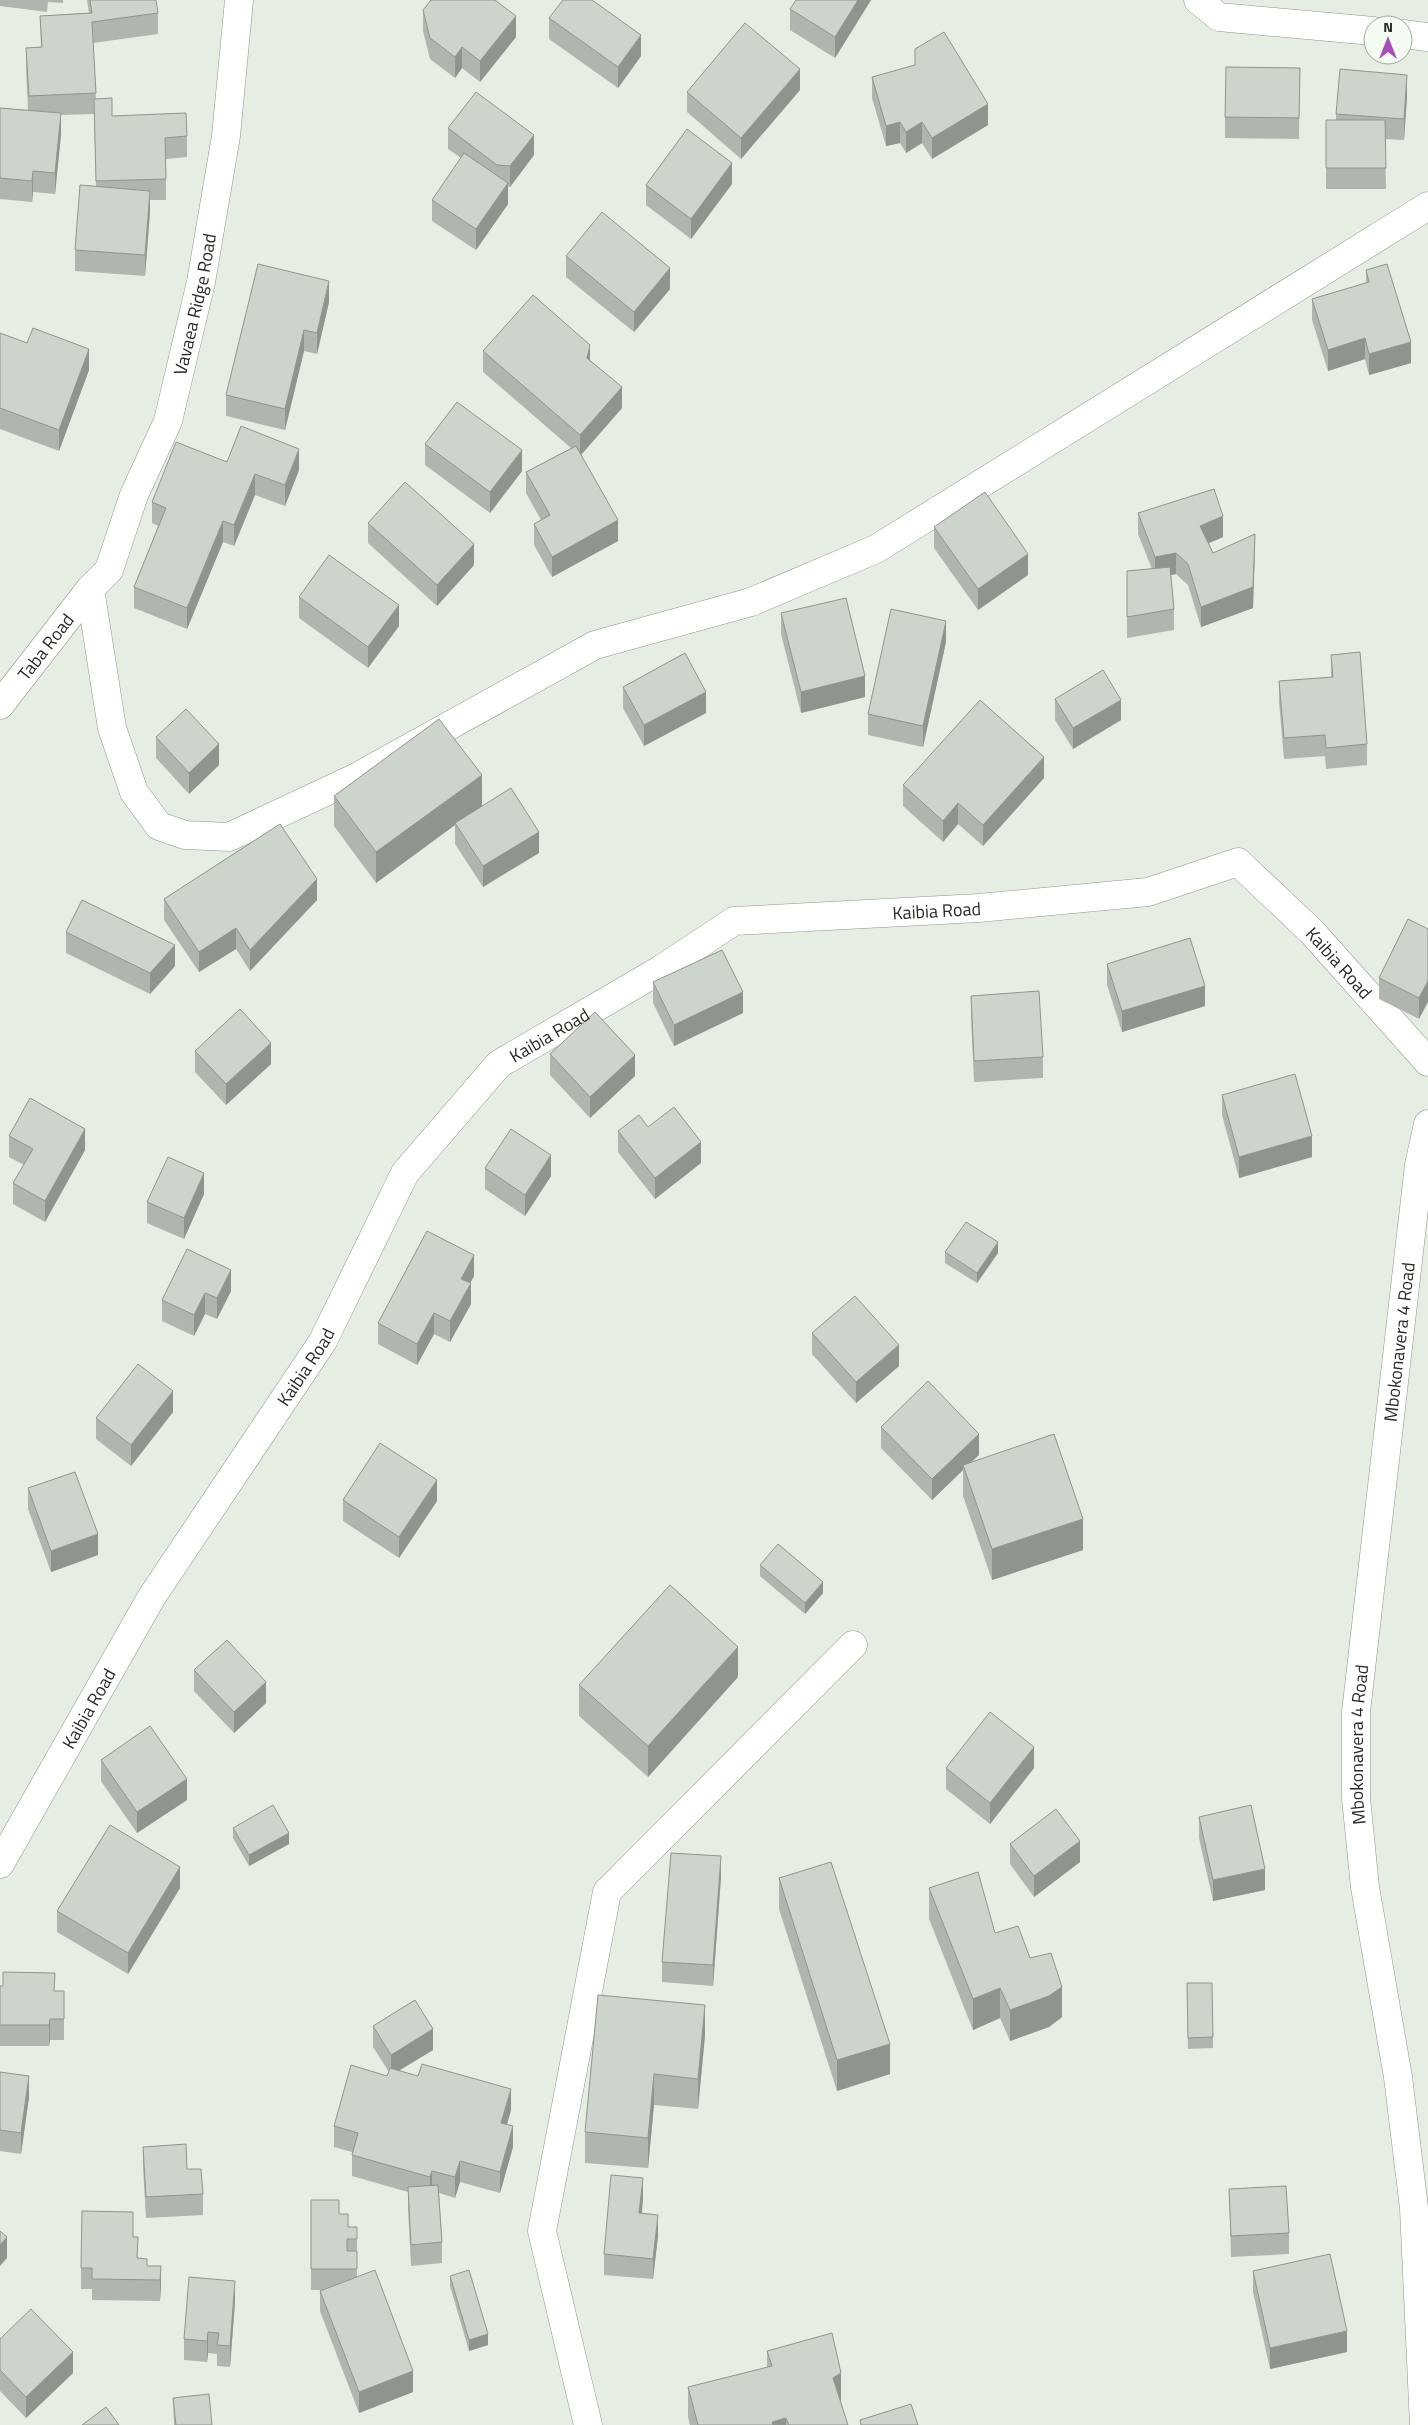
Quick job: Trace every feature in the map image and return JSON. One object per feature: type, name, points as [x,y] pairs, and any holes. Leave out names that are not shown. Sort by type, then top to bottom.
[{"type":"street","name":"Vavaea Ridge Road","points":[[90,589],[109,570],[134,495],[168,421],[201,282],[222,155],[240,0]]},
{"type":"street","points":[[1210,6],[1363,29]]},
{"type":"street","points":[[1413,35],[1428,36]]},
{"type":"street","points":[[90,589],[112,728],[134,792],[159,826],[185,835],[229,837],[355,778],[595,645],[751,602],[876,549],[1428,206]]},
{"type":"street","name":"Taba Road","points":[[0,704],[90,589]]},
{"type":"street","name":"Kaibia Road","points":[[0,1864],[151,1598],[323,1340],[405,1173],[499,1064],[660,970],[734,920],[980,908],[1148,892],[1238,862],[1312,932],[1428,1062]]},
{"type":"street","name":"Mbokonavera 4 Road","points":[[1424,2425],[1414,2208],[1398,2077],[1365,1887],[1356,1798],[1356,1712],[1419,1166],[1428,1124]]},
{"type":"street","points":[[588,2425],[542,2231],[607,1892],[853,1645]]},
{"type":"building","points":[[90,0],[156,0],[158,13],[92,22],[96,93],[29,96],[26,48],[42,47],[40,16],[92,13]]},
{"type":"building","points":[[431,0],[495,0],[516,16],[480,61],[462,47],[455,57],[430,38],[423,10]]},
{"type":"building","points":[[563,0],[592,0],[641,35],[618,67],[549,18]]},
{"type":"building","points":[[796,0],[858,0],[835,37],[790,9]]},
{"type":"building","points":[[745,23],[800,69],[741,138],[687,92]]},
{"type":"building","points":[[944,32],[988,104],[932,138],[922,122],[906,132],[900,122],[886,126],[872,77],[915,65],[915,49]]},
{"type":"building","points":[[1226,67],[1300,68],[1299,118],[1225,117]]},
{"type":"building","points":[[1340,69],[1407,75],[1404,119],[1336,114]]},
{"type":"building","points":[[476,92],[534,135],[510,166],[497,165],[448,128]]},
{"type":"building","points":[[112,98],[112,116],[186,113],[187,136],[165,138],[166,179],[96,181],[94,99]]},
{"type":"building","points":[[0,108],[61,113],[55,173],[33,171],[32,181],[0,178]]},
{"type":"building","points":[[1326,120],[1385,120],[1386,168],[1326,168]]},
{"type":"building","points":[[687,129],[732,163],[691,219],[646,185]]},
{"type":"building","points":[[464,153],[508,183],[476,229],[432,200]]},
{"type":"building","points":[[80,185],[150,191],[145,255],[75,250]]},
{"type":"building","points":[[602,212],[670,268],[634,312],[566,256]]},
{"type":"building","points":[[258,264],[329,281],[317,333],[304,330],[285,409],[226,395]]},
{"type":"building","points":[[1387,264],[1411,342],[1369,354],[1365,338],[1328,350],[1312,299],[1369,282],[1366,270]]},
{"type":"building","points":[[533,295],[590,345],[587,358],[622,387],[580,435],[483,351]]},
{"type":"building","points":[[33,328],[89,349],[59,430],[0,408],[0,333],[27,343]]},
{"type":"building","points":[[457,402],[522,450],[490,492],[425,444]]},
{"type":"building","points":[[241,426],[299,449],[285,485],[255,474],[234,525],[223,521],[187,608],[134,587],[166,508],[152,502],[176,442],[227,462]]},
{"type":"building","points":[[576,446],[618,520],[552,557],[534,524],[550,515],[526,472]]},
{"type":"building","points":[[405,482],[474,544],[437,585],[368,523]]},
{"type":"building","points":[[1214,489],[1223,516],[1200,526],[1213,553],[1255,534],[1253,587],[1201,607],[1188,564],[1176,553],[1155,557],[1138,513]]},
{"type":"building","points":[[985,492],[1028,554],[978,589],[934,527]]},
{"type":"building","points":[[329,555],[399,605],[368,647],[299,597]]},
{"type":"building","points":[[1170,567],[1174,609],[1127,617],[1127,571]]},
{"type":"building","points":[[846,598],[865,676],[801,692],[781,613]]},
{"type":"building","points":[[891,609],[946,621],[923,726],[868,714]]},
{"type":"building","points":[[1360,652],[1367,744],[1326,748],[1325,735],[1284,738],[1279,681],[1333,677],[1331,655]]},
{"type":"building","points":[[685,653],[706,692],[644,725],[623,687]]},
{"type":"building","points":[[1103,670],[1121,700],[1073,728],[1055,699]]},
{"type":"building","points":[[980,700],[1044,757],[983,825],[958,803],[943,821],[903,785]]},
{"type":"building","points":[[186,709],[219,744],[189,773],[156,737]]},
{"type":"building","points":[[439,719],[482,775],[376,852],[334,796]]},
{"type":"building","points":[[511,788],[539,832],[483,866],[455,823]]},
{"type":"building","points":[[280,824],[317,879],[250,950],[236,928],[199,952],[164,899]]},
{"type":"building","points":[[82,900],[175,945],[150,973],[66,932]]},
{"type":"building","points":[[1408,919],[1428,929],[1428,981],[1419,998],[1379,978]]},
{"type":"building","points":[[1190,938],[1205,986],[1122,1011],[1107,964]]},
{"type":"building","points":[[722,950],[743,992],[674,1025],[653,982]]},
{"type":"building","points":[[1039,991],[1043,1057],[974,1061],[971,996]]},
{"type":"building","points":[[240,1009],[271,1043],[226,1084],[195,1051]]},
{"type":"building","points":[[595,1012],[635,1055],[590,1097],[550,1054]]},
{"type":"building","points":[[1295,1074],[1312,1136],[1239,1157],[1222,1095]]},
{"type":"building","points":[[30,1098],[85,1129],[45,1201],[13,1183],[33,1149],[9,1136]]},
{"type":"building","points":[[674,1107],[701,1142],[655,1178],[618,1131],[639,1115],[648,1127]]},
{"type":"building","points":[[511,1129],[551,1155],[525,1195],[485,1168]]},
{"type":"building","points":[[168,1157],[204,1173],[184,1218],[147,1202]]},
{"type":"building","points":[[966,1222],[998,1242],[977,1273],[945,1252]]},
{"type":"building","points":[[427,1231],[474,1255],[461,1279],[471,1283],[450,1321],[434,1313],[417,1344],[378,1323]]},
{"type":"building","points":[[187,1249],[231,1270],[217,1298],[205,1293],[194,1315],[162,1300]]},
{"type":"building","points":[[855,1296],[899,1345],[856,1382],[812,1333]]},
{"type":"building","points":[[138,1364],[173,1391],[131,1445],[96,1418]]},
{"type":"building","points":[[928,1381],[979,1434],[932,1479],[881,1427]]},
{"type":"building","points":[[1054,1434],[1083,1519],[992,1549],[963,1465]]},
{"type":"building","points":[[380,1443],[437,1480],[399,1537],[343,1500]]},
{"type":"building","points":[[75,1472],[98,1534],[51,1551],[28,1488]]},
{"type":"building","points":[[778,1544],[823,1582],[805,1603],[760,1565]]},
{"type":"building","points":[[670,1585],[738,1647],[648,1746],[579,1685]]},
{"type":"building","points":[[227,1640],[266,1682],[234,1712],[194,1670]]},
{"type":"building","points":[[990,1712],[1034,1747],[990,1803],[946,1768]]},
{"type":"building","points":[[150,1726],[187,1779],[137,1812],[101,1760]]},
{"type":"building","points":[[273,1805],[289,1833],[249,1855],[233,1828]]},
{"type":"building","points":[[1251,1805],[1265,1869],[1213,1880],[1199,1817]]},
{"type":"building","points":[[1056,1809],[1080,1841],[1034,1876],[1010,1844]]},
{"type":"building","points":[[110,1825],[180,1867],[128,1953],[57,1911]]},
{"type":"building","points":[[671,1853],[721,1856],[713,1965],[662,1962]]},
{"type":"building","points":[[831,1862],[890,2044],[837,2060],[779,1878]]},
{"type":"building","points":[[978,1872],[995,1933],[1018,1926],[1030,1958],[1051,1953],[1062,1987],[1049,1996],[1010,2010],[1000,1988],[973,1999],[929,1888]]},
{"type":"building","points":[[3,1972],[55,1973],[54,1991],[64,1991],[64,2019],[50,2019],[49,2025],[0,2025],[0,1986],[3,1986]]},
{"type":"building","points":[[1187,1983],[1212,1983],[1213,2037],[1188,2038]]},
{"type":"building","points":[[598,1995],[705,2005],[698,2079],[654,2074],[648,2138],[585,2132]]},
{"type":"building","points":[[415,2000],[433,2029],[391,2055],[373,2026]]},
{"type":"building","points":[[422,2064],[511,2089],[501,2123],[513,2126],[500,2172],[460,2161],[455,2177],[432,2171],[430,2177],[352,2155],[358,2133],[334,2126],[351,2065],[387,2076],[390,2068],[418,2076]]},
{"type":"building","points":[[0,2072],[29,2076],[21,2133],[0,2130]]},
{"type":"building","points":[[186,2144],[187,2169],[201,2169],[203,2194],[146,2197],[143,2147]]},
{"type":"building","points":[[611,2175],[643,2178],[639,2213],[658,2215],[653,2259],[604,2254]]},
{"type":"building","points":[[438,2185],[442,2242],[411,2245],[408,2187]]},
{"type":"building","points":[[1286,2186],[1289,2233],[1231,2236],[1229,2189]]},
{"type":"building","points":[[311,2200],[339,2200],[339,2214],[348,2214],[348,2227],[357,2227],[357,2239],[347,2239],[347,2251],[357,2251],[357,2269],[311,2269]]},
{"type":"building","points":[[82,2211],[133,2212],[133,2237],[138,2237],[137,2258],[147,2259],[147,2266],[161,2266],[160,2280],[92,2279],[92,2268],[81,2268]]},
{"type":"building","points":[[0,2231],[7,2237],[0,2245]]},
{"type":"building","points":[[1330,2254],[1347,2331],[1270,2348],[1253,2271]]},
{"type":"building","points":[[375,2270],[413,2371],[359,2392],[320,2291]]},
{"type":"building","points":[[469,2270],[488,2334],[469,2340],[450,2276]]},
{"type":"building","points":[[189,2277],[235,2281],[230,2346],[217,2345],[219,2333],[208,2332],[207,2341],[184,2339]]},
{"type":"building","points":[[31,2309],[73,2352],[26,2397],[0,2370],[0,2339]]},
{"type":"building","points":[[832,2333],[841,2373],[833,2378],[848,2425],[789,2425],[786,2418],[772,2422],[773,2425],[698,2425],[688,2387],[772,2366],[767,2351]]},
{"type":"building","points":[[209,2394],[212,2425],[176,2425],[173,2398]]},
{"type":"building","points":[[911,2404],[918,2425],[861,2425],[860,2420]]},
{"type":"building","points":[[106,2407],[119,2425],[82,2425]]}]
